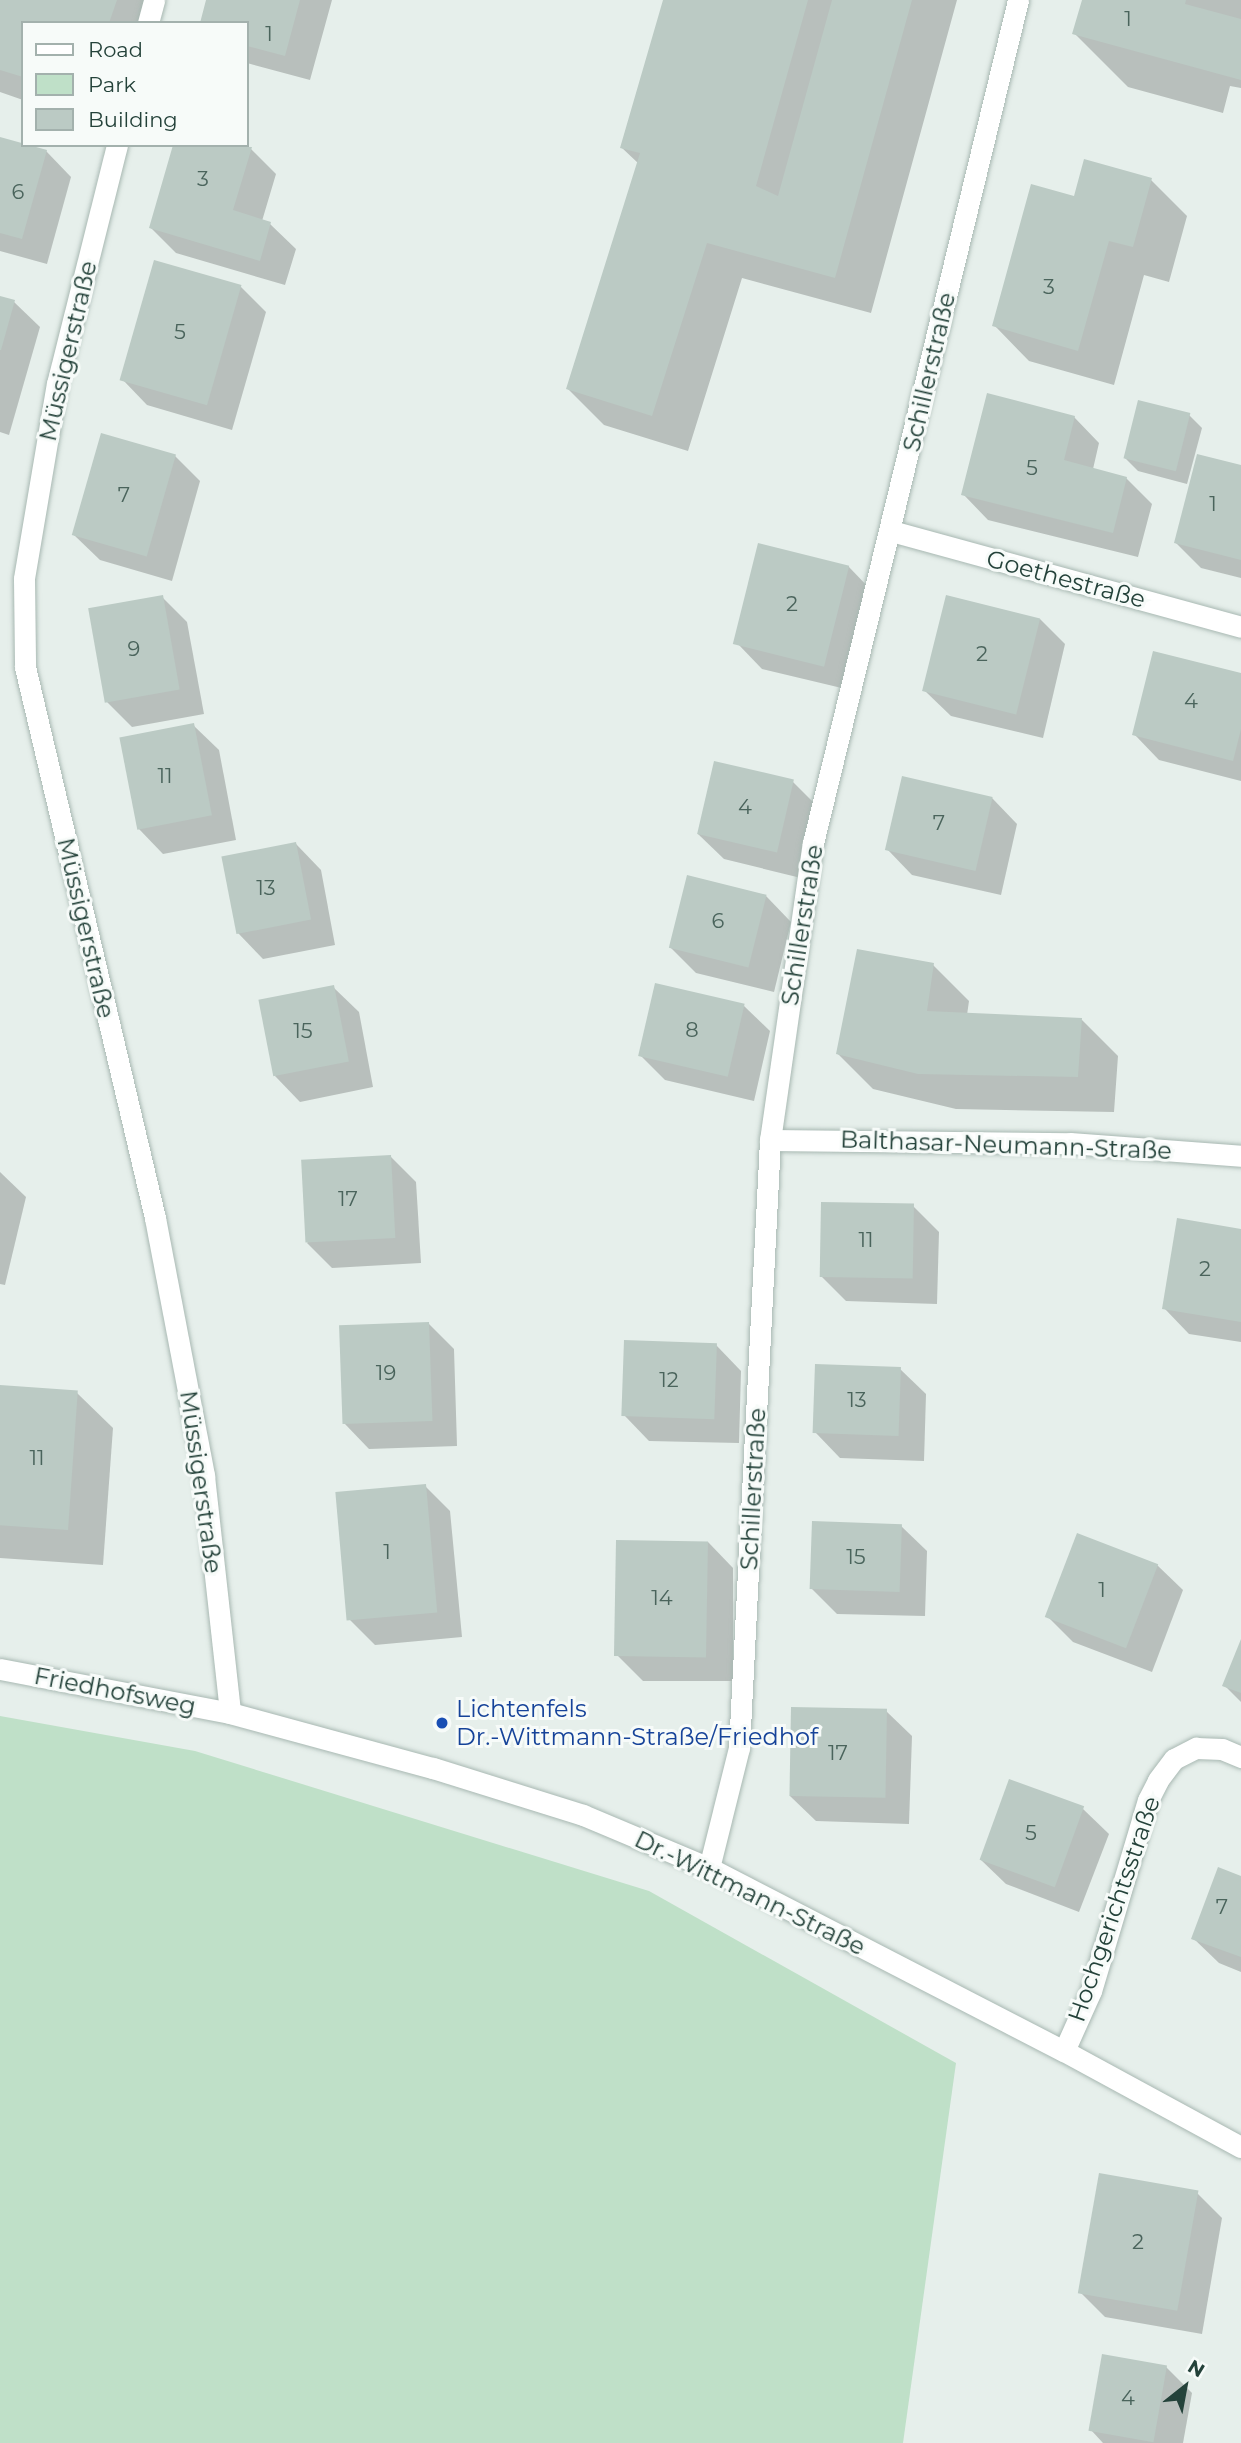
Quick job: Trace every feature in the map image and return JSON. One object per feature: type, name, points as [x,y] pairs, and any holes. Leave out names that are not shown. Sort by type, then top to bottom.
[{"type":"street","points":[[149,21],[154,0]]},
{"type":"street","name":"Schillerstraße","points":[[709,1868],[739,1748],[770,1140],[813,843],[1018,0]]},
{"type":"street","name":"Müssigerstraße","points":[[116,147],[57,383],[24,579],[25,667],[155,1218],[204,1476],[230,1713]]},
{"type":"street","name":"Goethestraße","points":[[891,531],[1241,627]]},
{"type":"street","name":"Balthasar-Neumann-Straße","points":[[770,1140],[1070,1143],[1241,1156]]},
{"type":"street","name":"Friedhofsweg","points":[[0,1669],[230,1713]]},
{"type":"street","name":"Dr.-Wittmann-Straße","points":[[230,1713],[433,1768],[583,1815],[709,1868],[1064,2051],[1241,2147]]},
{"type":"street","name":"Hochgerichtsstraße","points":[[1064,2051],[1091,1991],[1148,1800],[1158,1780],[1174,1759],[1196,1748],[1222,1749],[1241,1757]]},
{"type":"green space","points":[[0,1716],[195,1751],[649,1891],[956,2063],[903,2443],[0,2443]]},
{"type":"building","points":[[0,0],[117,0],[110,21],[21,21],[21,76],[0,70]]},
{"type":"building","points":[[206,0],[300,0],[285,56],[248,46],[248,21],[201,21]]},
{"type":"building","points":[[663,0],[808,0],[756,186],[778,196],[832,0],[912,0],[835,278],[707,243],[652,416],[566,389],[640,153],[620,148]]},
{"type":"building","points":[[1082,0],[1186,0],[1185,4],[1241,19],[1241,80],[1072,34]]},
{"type":"building","points":[[0,137],[21,143],[21,147],[47,150],[22,239],[0,233]]},
{"type":"building","points":[[172,147],[252,147],[233,210],[271,222],[260,261],[149,228]]},
{"type":"building","points":[[1084,159],[1152,178],[1133,247],[1109,241],[1078,351],[992,326],[1031,184],[1074,196]]},
{"type":"building","points":[[154,260],[241,285],[207,405],[120,380]]},
{"type":"building","points":[[0,296],[15,300],[1,350],[0,350]]},
{"type":"building","points":[[987,393],[1075,416],[1064,460],[1127,477],[1113,533],[961,495]]},
{"type":"building","points":[[1138,400],[1190,413],[1176,471],[1123,458]]},
{"type":"building","points":[[101,433],[176,454],[147,556],[72,535]]},
{"type":"building","points":[[1197,454],[1241,465],[1241,560],[1174,543]]},
{"type":"building","points":[[758,543],[849,566],[824,667],[733,644]]},
{"type":"building","points":[[163,595],[180,690],[105,703],[88,608]]},
{"type":"building","points":[[946,595],[1040,618],[1016,715],[922,691]]},
{"type":"building","points":[[1153,651],[1241,673],[1241,729],[1233,761],[1132,735]]},
{"type":"building","points":[[194,723],[212,815],[137,830],[119,738]]},
{"type":"building","points":[[714,761],[794,779],[777,853],[697,834]]},
{"type":"building","points":[[902,776],[993,797],[976,871],[885,850]]},
{"type":"building","points":[[296,842],[311,920],[236,934],[221,857]]},
{"type":"building","points":[[687,875],[767,895],[748,968],[669,948]]},
{"type":"building","points":[[857,949],[934,963],[927,1011],[1082,1018],[1078,1077],[918,1074],[836,1054]]},
{"type":"building","points":[[655,983],[745,1004],[728,1077],[638,1056]]},
{"type":"building","points":[[334,985],[349,1062],[273,1076],[258,1000]]},
{"type":"building","points":[[391,1155],[395,1238],[305,1243],[301,1160]]},
{"type":"building","points":[[821,1202],[914,1204],[913,1279],[820,1277]]},
{"type":"building","points":[[1177,1218],[1241,1229],[1241,1322],[1162,1309]]},
{"type":"building","points":[[429,1322],[432,1421],[343,1424],[339,1325]]},
{"type":"building","points":[[624,1340],[717,1343],[714,1419],[621,1416]]},
{"type":"building","points":[[815,1364],[901,1367],[899,1436],[813,1433]]},
{"type":"building","points":[[0,1385],[78,1390],[68,1530],[0,1525]]},
{"type":"building","points":[[426,1484],[437,1613],[347,1620],[335,1492]]},
{"type":"building","points":[[812,1521],[902,1524],[900,1592],[810,1589]]},
{"type":"building","points":[[1077,1533],[1158,1564],[1126,1648],[1045,1617]]},
{"type":"building","points":[[616,1540],[708,1542],[706,1658],[614,1656]]},
{"type":"building","points":[[1241,1639],[1241,1693],[1222,1686]]},
{"type":"building","points":[[791,1707],[887,1709],[885,1798],[789,1796]]},
{"type":"building","points":[[1009,1779],[1084,1806],[1055,1887],[980,1860]]},
{"type":"building","points":[[1218,1867],[1241,1876],[1241,1957],[1191,1939]]},
{"type":"building","points":[[1099,2173],[1198,2191],[1177,2311],[1078,2293]]},
{"type":"building","points":[[1102,2354],[1167,2365],[1153,2442],[1088,2431]]},
{"type":"place","name":"Lichtenfels Dr.-Wittmann-Straße/Friedhof","points":[[442,1723]]}]
